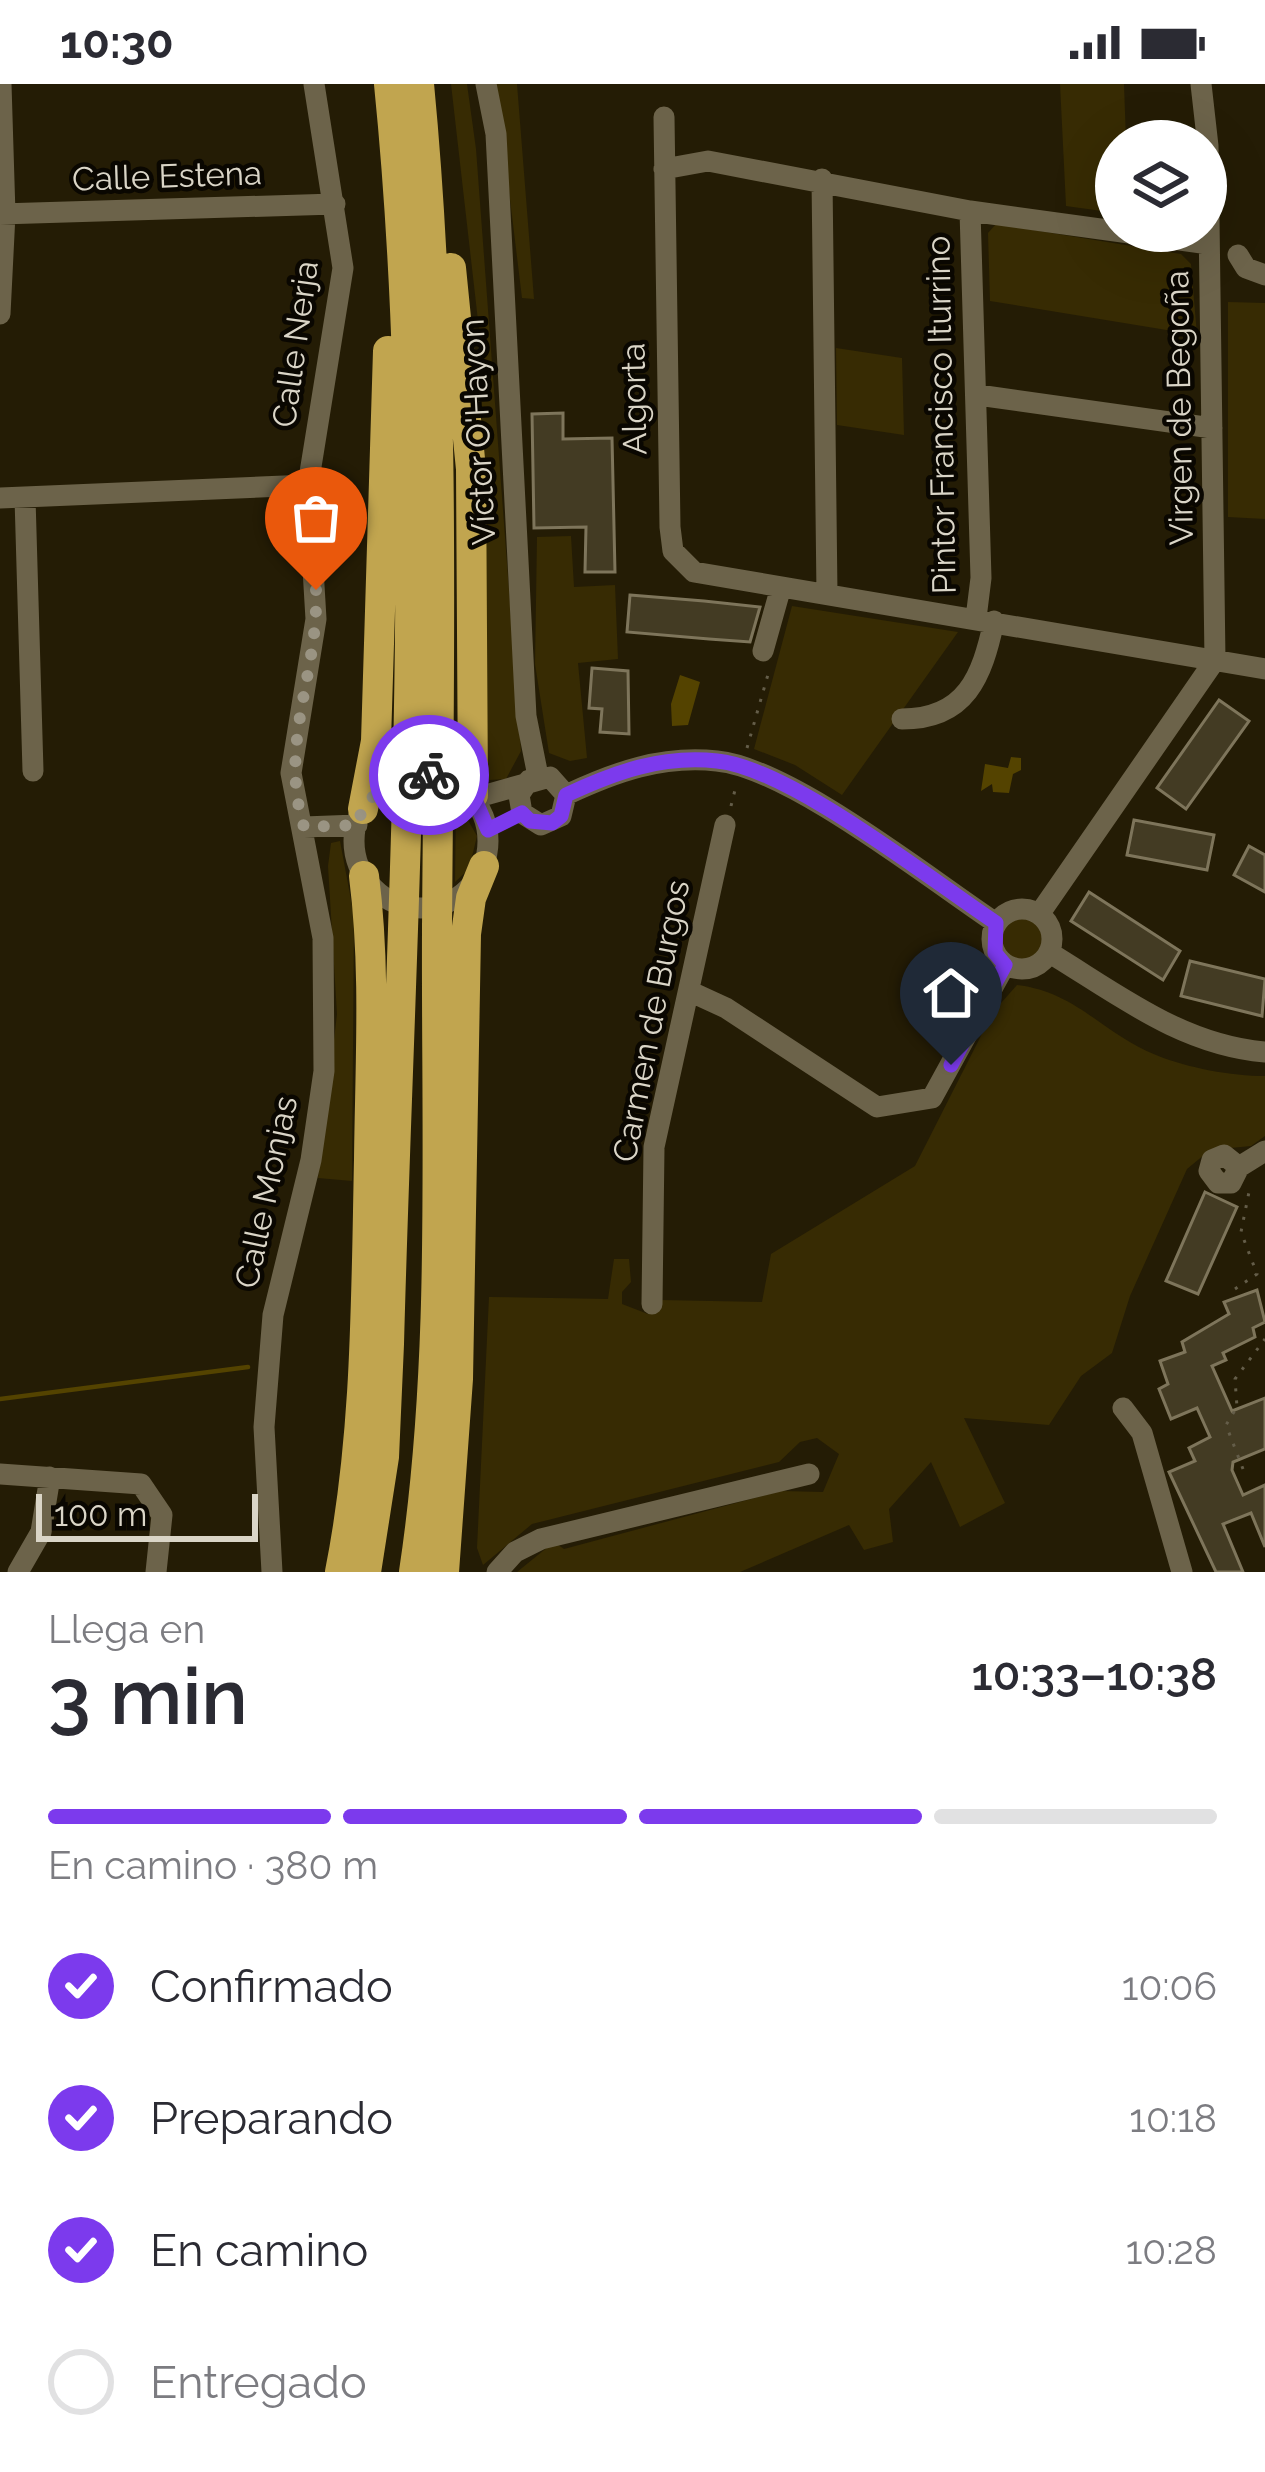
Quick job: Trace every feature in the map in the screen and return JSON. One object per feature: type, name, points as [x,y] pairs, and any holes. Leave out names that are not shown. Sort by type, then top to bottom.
[{"type":"highway","points":[[366,1572],[384,1456],[389,1344],[410,500],[402,250],[389,84]]},
{"type":"highway","points":[[413,1572],[425,1467],[436,1191],[439,465],[428,176],[418,84]]},
{"type":"highway","points":[[428,176],[447,235],[468,422],[474,796]]},
{"type":"highway","points":[[360,817],[376,742],[380,475],[389,309],[402,250]]},
{"type":"highway","points":[[444,1572],[458,1379],[466,934],[471,898],[484,866]]},
{"type":"highway","points":[[340,1572],[364,1387],[372,939],[364,876]]},
{"type":"street","points":[[0,314],[1,84]]},
{"type":"street","name":"Calle Nerja","points":[[304,827],[291,773],[316,619],[308,485],[342,291],[335,205],[314,84]]},
{"type":"street","name":"Víctor O'Hayon","points":[[486,84],[496,134],[526,716],[534,778]]},
{"type":"street","name":"Virgen de Begoña","points":[[1202,84],[1204,120]]},
{"type":"street","name":"Algorta","points":[[664,117],[673,551],[694,572],[1265,669]]},
{"type":"street","points":[[664,170],[708,161],[822,179],[970,211],[1095,228]]},
{"type":"street","points":[[822,179],[826,594]]},
{"type":"street","name":"Calle Estena","points":[[2,214],[335,205]]},
{"type":"street","name":"Pintor Francisco Iturrino","points":[[902,719],[924,719],[965,701],[984,669],[970,211]]},
{"type":"street","name":"Virgen de Begoña","points":[[1209,252],[1215,660]]},
{"type":"street","points":[[1238,255],[1246,268],[1265,275]]},
{"type":"street","points":[[978,395],[1212,428]]},
{"type":"street","points":[[0,498],[308,485]]},
{"type":"street","points":[[26,498],[33,771]]},
{"type":"street","points":[[768,653],[786,588]]},
{"type":"street","points":[[1040,914],[1215,660]]},
{"type":"street","points":[[566,795],[620,770],[678,759],[742,766],[811,801],[996,923]]},
{"type":"street","points":[[422,774],[446,779],[474,796],[488,830],[484,866],[460,896],[444,905],[408,907],[376,890],[364,876],[355,851],[360,817],[378,790],[399,778],[422,774]]},
{"type":"street","points":[[474,796],[550,777],[566,795]]},
{"type":"street","points":[[534,778],[519,795],[522,813],[530,821],[552,823],[561,816],[566,795]]},
{"type":"street","points":[[488,830],[522,813]]},
{"type":"street","points":[[304,827],[360,817]]},
{"type":"street","name":"Carmen de Burgos","points":[[652,1304],[654,1148],[725,825]]},
{"type":"street","name":"Calle Monjas","points":[[272,1572],[264,1427],[272,1315],[311,1160],[325,1071],[323,938],[304,827]]},
{"type":"street","points":[[1024,908],[1040,914],[1053,938],[1050,953],[1038,965],[1022,970],[1005,965],[995,953],[996,923],[1008,912],[1024,908]]},
{"type":"street","points":[[1050,953],[1180,1033],[1231,1049],[1265,1052]]},
{"type":"street","points":[[689,991],[726,1008],[877,1107],[910,1106],[932,1098],[1005,965]]},
{"type":"street","points":[[1123,1408],[1142,1433],[1182,1572]]},
{"type":"street","points":[[0,1474],[119,1479],[152,1493],[162,1515],[156,1572]]},
{"type":"street","points":[[497,1572],[515,1552],[541,1539],[809,1474]]},
{"type":"street","points":[[18,1572],[41,1532],[50,1477]]},
{"type":"path","points":[[725,825],[768,653]]},
{"type":"path","points":[[1235,1289],[1257,1274],[1241,1232],[1251,1160]]},
{"type":"path","points":[[1243,1469],[1226,1425],[1238,1407],[1235,1379],[1265,1339]]},
{"type":"shaded area","points":[[451,84],[467,84],[476,149],[521,751],[506,779],[489,780],[485,770],[481,347]]},
{"type":"shaded area","points":[[496,84],[517,84],[534,299],[522,298]]},
{"type":"shaded area","points":[[1060,84],[1124,84],[1125,120],[1095,120],[1095,210],[1066,206]]},
{"type":"shaded area","points":[[996,224],[1095,240],[1095,252],[1181,254],[1191,264],[1197,335],[990,301],[988,233]]},
{"type":"shaded area","points":[[1228,302],[1265,303],[1265,519],[1228,517]]},
{"type":"shaded area","points":[[836,348],[902,358],[904,435],[837,425]]},
{"type":"shaded area","points":[[571,536],[574,587],[615,585],[618,659],[578,663],[587,758],[570,761],[549,753],[535,664],[537,537]]},
{"type":"shaded area","points":[[792,606],[958,632],[842,795],[795,765],[754,749]]},
{"type":"shaded area","points":[[680,675],[700,682],[688,725],[672,726],[671,704]]},
{"type":"shaded area","points":[[1011,757],[1021,758],[1021,770],[1013,774],[1009,793],[993,792],[992,784],[981,791],[985,764],[1008,768]]},
{"type":"shaded area","points":[[456,799],[477,836],[469,869],[455,882]]},
{"type":"shaded area","points":[[340,841],[354,916],[352,1181],[318,1178],[337,1014],[328,866],[331,843]]},
{"type":"shaded area","points":[[1021,917],[1038,923],[1044,940],[1038,957],[1021,963],[1004,957],[998,940],[1004,923]]},
{"type":"shaded area","points":[[1017,985],[1057,996],[1168,1060],[1265,1076],[1265,1136],[1251,1146],[1210,1150],[1187,1169],[1130,1296],[1112,1353],[1081,1376],[1049,1425],[964,1418],[1005,1503],[960,1527],[931,1462],[889,1509],[893,1542],[864,1550],[849,1525],[740,1572],[517,1572],[554,1542],[564,1549],[781,1491],[823,1492],[839,1454],[817,1438],[800,1442],[779,1462],[532,1524],[483,1565],[477,1548],[489,1297],[608,1299],[614,1259],[629,1259],[631,1282],[622,1292],[622,1304],[648,1314],[660,1300],[762,1302],[771,1254],[915,1166],[993,1012]]},
{"type":"building","points":[[563,413],[563,439],[612,438],[615,572],[585,572],[586,527],[534,528],[532,414]]},
{"type":"building","points":[[630,595],[760,607],[750,642],[627,632]]},
{"type":"building","points":[[592,668],[628,671],[629,734],[600,732],[602,709],[589,708]]},
{"type":"building","points":[[1219,700],[1249,721],[1186,809],[1157,788]]},
{"type":"building","points":[[1134,820],[1214,835],[1207,870],[1127,855]]},
{"type":"building","points":[[1249,846],[1265,855],[1265,892],[1234,875]]},
{"type":"building","points":[[1089,892],[1180,951],[1163,980],[1071,921]]},
{"type":"building","points":[[1190,961],[1265,979],[1262,1016],[1181,996]]},
{"type":"building","points":[[1205,1192],[1237,1207],[1198,1294],[1166,1281]]},
{"type":"building","points":[[1257,1290],[1265,1322],[1253,1328],[1255,1337],[1223,1353],[1226,1360],[1212,1366],[1232,1411],[1265,1398],[1265,1449],[1233,1462],[1232,1470],[1243,1495],[1265,1485],[1265,1547],[1251,1513],[1223,1524],[1243,1572],[1216,1572],[1169,1472],[1195,1461],[1189,1448],[1210,1437],[1197,1408],[1171,1419],[1159,1389],[1168,1384],[1160,1361],[1185,1352],[1182,1342],[1229,1314],[1224,1302]]},
{"type":"waterway","points":[[0,1399],[248,1367]]},
{"type":"way so far","points":[[316,590],[314,634],[291,773],[304,827],[356,825],[378,790],[399,778],[429,775]]},
{"type":"route","points":[[429,775],[473,795],[488,830],[522,813],[541,825],[552,823],[561,816],[566,795],[620,770],[678,759],[742,766],[811,801],[996,923],[995,953],[1005,965],[951,1065]]}]
